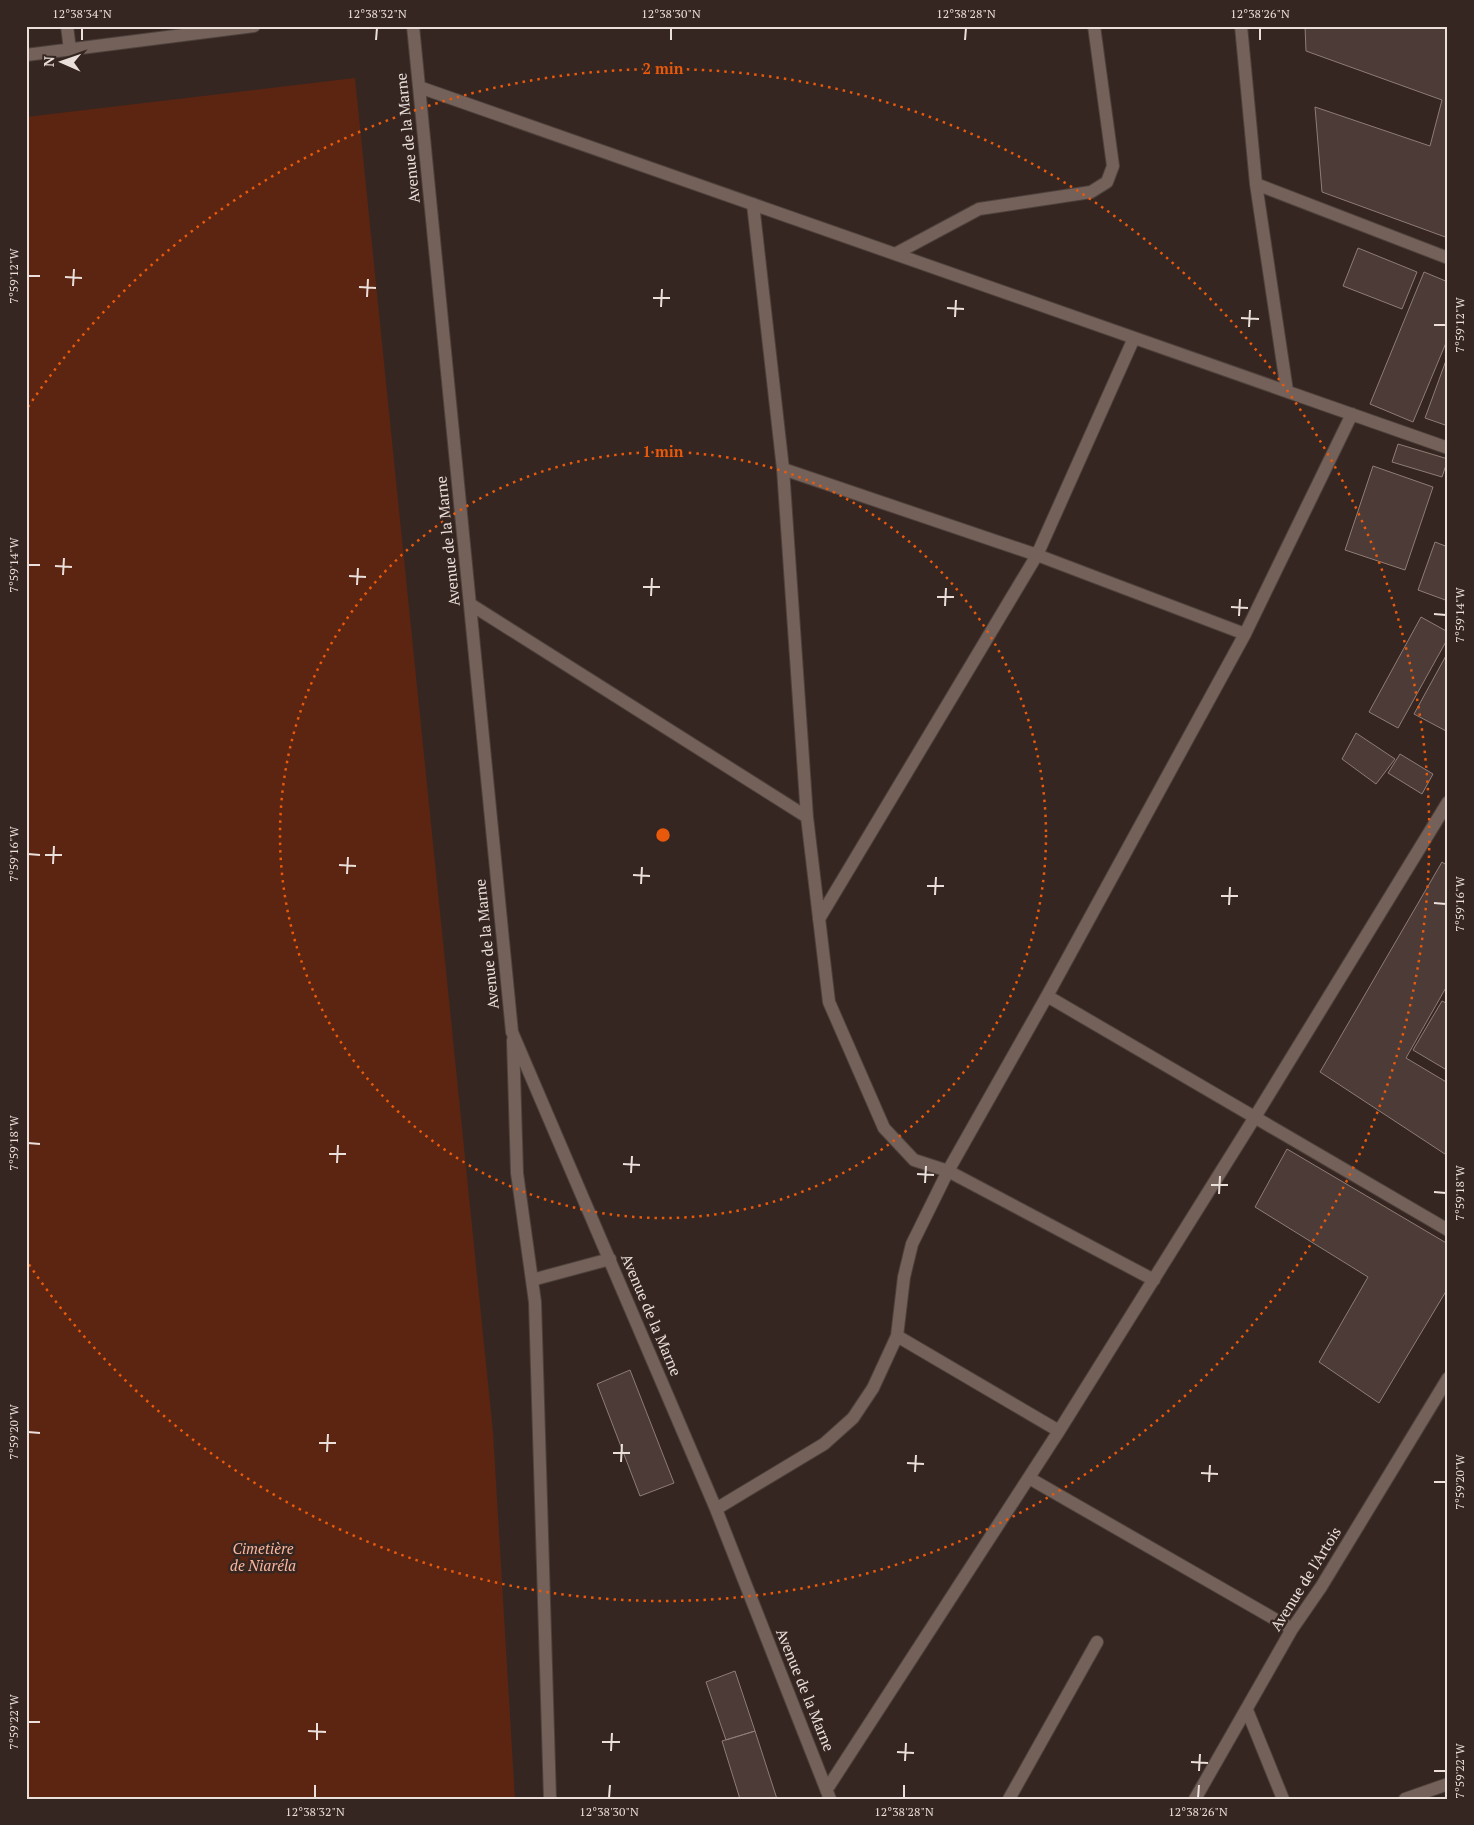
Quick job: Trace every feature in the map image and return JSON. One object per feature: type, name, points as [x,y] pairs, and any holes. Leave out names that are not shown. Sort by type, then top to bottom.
[{"type":"street","points":[[68,26],[70,50]]},
{"type":"street","points":[[26,55],[254,26]]},
{"type":"street","name":"Avenue de la Marne","points":[[413,26],[512,1032],[716,1509],[828,1794]]},
{"type":"street","points":[[895,254],[979,209],[1091,192],[1107,182],[1113,166],[1094,26]]},
{"type":"street","points":[[1241,26],[1256,184],[1287,391]]},
{"type":"street","points":[[419,87],[1448,448]]},
{"type":"street","points":[[1256,184],[1448,258]]},
{"type":"street","points":[[753,204],[783,468],[807,817],[829,1002],[884,1128],[914,1160],[948,1171],[1154,1280]]},
{"type":"street","points":[[820,919],[1037,555],[1134,338]]},
{"type":"street","points":[[716,1509],[824,1444],[853,1418],[873,1388],[897,1336],[904,1277],[912,1244],[948,1171],[1047,996],[1245,634],[1352,414]]},
{"type":"street","points":[[783,468],[1037,555],[1245,634]]},
{"type":"street","points":[[470,604],[807,817]]},
{"type":"street","points":[[828,1794],[1154,1280],[1448,802]]},
{"type":"street","points":[[1047,996],[1448,1230]]},
{"type":"street","points":[[512,1032],[517,1173],[535,1302],[550,1799]]},
{"type":"street","points":[[532,1280],[610,1259]]},
{"type":"street","points":[[897,1336],[1059,1431]]},
{"type":"street","name":"Avenue de l'Artois","points":[[1195,1799],[1292,1629],[1321,1588],[1448,1378]]},
{"type":"street","points":[[1029,1478],[1292,1629]]},
{"type":"street","points":[[1009,1799],[1097,1642]]},
{"type":"street","points":[[1247,1710],[1283,1799]]},
{"type":"street","points":[[1405,1799],[1448,1784]]},
{"type":"green space","name":"Cimetière de Niaréla","points":[[355,78],[493,1432],[515,1799],[26,1799],[26,117]]},
{"type":"building","points":[[1305,26],[1448,26],[1448,238],[1322,192],[1315,107],[1430,146],[1442,100],[1306,51]]},
{"type":"building","points":[[1358,248],[1417,272],[1402,309],[1343,286]]},
{"type":"building","points":[[1424,272],[1448,282],[1448,338],[1413,422],[1370,404]]},
{"type":"building","points":[[1448,355],[1448,426],[1425,418]]},
{"type":"building","points":[[1398,444],[1448,459],[1442,477],[1392,462]]},
{"type":"building","points":[[1373,466],[1433,487],[1405,570],[1345,550]]},
{"type":"building","points":[[1435,542],[1448,547],[1448,601],[1418,590]]},
{"type":"building","points":[[1421,617],[1448,632],[1448,638],[1398,728],[1369,712]]},
{"type":"building","points":[[1448,652],[1448,732],[1414,714]]},
{"type":"building","points":[[1356,733],[1395,759],[1376,784],[1342,759]]},
{"type":"building","points":[[1400,754],[1433,774],[1422,794],[1388,773]]},
{"type":"building","points":[[1442,862],[1448,866],[1448,984],[1406,1058],[1448,1083],[1448,1156],[1320,1072]]},
{"type":"building","points":[[1442,1001],[1448,1004],[1448,1065],[1445,1069],[1413,1050]]},
{"type":"building","points":[[1287,1149],[1448,1244],[1448,1288],[1379,1403],[1319,1362],[1368,1277],[1255,1207]]},
{"type":"building","points":[[630,1370],[674,1483],[640,1496],[597,1384]]},
{"type":"building","points":[[735,1671],[755,1731],[726,1740],[706,1682]]},
{"type":"building","points":[[755,1731],[777,1799],[740,1799],[722,1741]]}]
